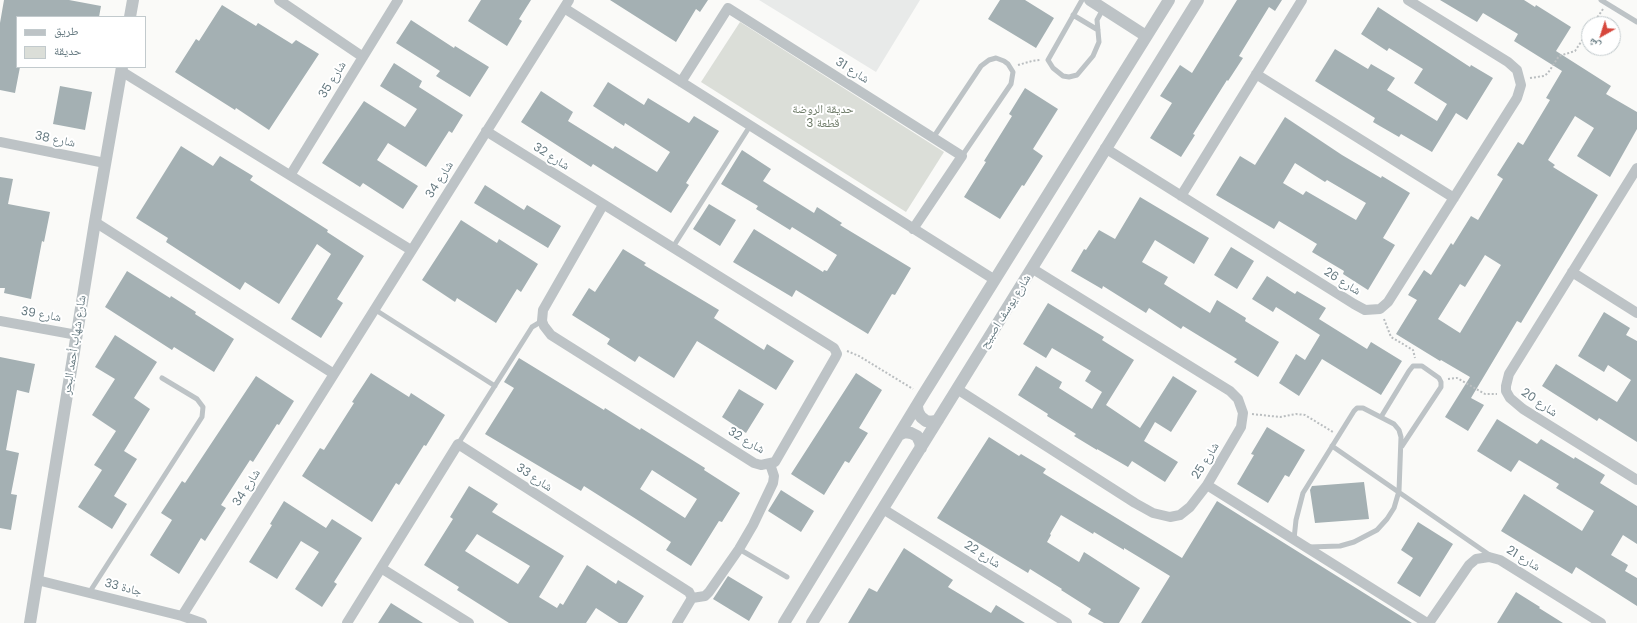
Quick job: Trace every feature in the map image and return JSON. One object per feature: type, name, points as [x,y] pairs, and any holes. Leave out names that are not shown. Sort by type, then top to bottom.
[{"type":"street","points":[[130,16],[133,0]]},
{"type":"street","points":[[279,0],[363,56]]},
{"type":"street","name":"شارع 35","points":[[291,174],[398,0]]},
{"type":"street","points":[[1090,0],[1146,36]]},
{"type":"street","points":[[784,623],[923,395],[1169,0]]},
{"type":"street","name":"شارع يوسف اصبيح","points":[[812,623],[1033,269],[1198,0]]},
{"type":"street","points":[[1180,196],[1302,0]]},
{"type":"street","points":[[1380,309],[1388,302],[1517,98],[1520,90],[1520,80],[1517,70],[1508,62],[1408,0]]},
{"type":"street","points":[[566,4],[681,82],[995,280]]},
{"type":"street","name":"شارع 34","points":[[182,616],[566,4]]},
{"type":"street","name":"شارع 31","points":[[681,82],[728,8],[962,156]]},
{"type":"street","points":[[122,69],[412,250]]},
{"type":"street","name":"شارع شهاب أحمد البحر","points":[[30,623],[95,222],[122,69]]},
{"type":"street","points":[[1256,74],[1454,198]]},
{"type":"street","name":"شارع 32","points":[[486,131],[672,248],[833,346],[836,352],[835,358],[778,458],[770,464],[761,465],[551,335],[542,321]]},
{"type":"street","name":"شارع 38","points":[[0,142],[105,163]]},
{"type":"street","name":"شارع 26","points":[[1106,148],[1180,196],[1354,304],[1365,310],[1380,309]]},
{"type":"street","points":[[913,229],[962,156]]},
{"type":"street","name":"شارع 20","points":[[1637,168],[1509,374],[1506,383],[1506,390],[1510,398],[1523,409],[1637,480]]},
{"type":"street","points":[[542,321],[543,310],[603,205]]},
{"type":"street","points":[[95,222],[334,374]]},
{"type":"street","points":[[1033,269],[1230,391],[1240,402],[1243,413]]},
{"type":"street","points":[[1572,272],[1637,313]]},
{"type":"street","name":"شارع 39","points":[[0,321],[77,335]]},
{"type":"street","name":"شارع 25","points":[[957,389],[1135,503],[1153,513],[1170,517],[1180,515],[1190,507],[1207,485],[1239,431],[1243,413]]},
{"type":"street","points":[[916,407],[921,417],[926,421],[932,422],[938,420]]},
{"type":"street","points":[[899,435],[905,432],[917,436],[920,442],[920,448]]},
{"type":"street","points":[[347,623],[458,444]]},
{"type":"street","name":"شارع 33","points":[[458,444],[689,592],[692,598]]},
{"type":"street","points":[[677,623],[692,598],[705,596],[709,592],[739,549],[756,520],[773,483],[774,476],[770,464]]},
{"type":"street","points":[[1207,485],[1428,623]]},
{"type":"street","name":"شارع 22","points":[[883,509],[1067,623]]},
{"type":"street","name":"شارع 21","points":[[1428,623],[1472,562],[1484,557],[1493,557],[1600,623]]},
{"type":"street","points":[[381,568],[469,623]]},
{"type":"street","name":"جادة 33","points":[[37,580],[182,616],[202,623]]},
{"type":"lane","points":[[1082,0],[1048,60],[1052,68],[1063,76],[1069,77],[1077,75],[1086,66],[1096,50],[1099,42],[1097,20],[1103,9]]},
{"type":"lane","points":[[1601,0],[1637,22]]},
{"type":"lane","points":[[1073,15],[1098,30]]},
{"type":"lane","points":[[934,138],[981,66],[989,60],[1000,59],[1011,68],[1013,75],[1011,84],[962,156]]},
{"type":"lane","points":[[672,248],[750,126]]},
{"type":"lane","points":[[374,309],[495,386]]},
{"type":"lane","points":[[458,444],[532,327],[542,321]]},
{"type":"lane","points":[[1381,416],[1409,371],[1416,365],[1422,366],[1438,376],[1441,382],[1441,387],[1401,446]]},
{"type":"lane","points":[[89,593],[202,417],[202,407],[197,399],[162,378]]},
{"type":"lane","points":[[1294,539],[1296,520],[1303,493],[1354,411],[1357,408],[1363,408],[1394,424],[1401,434],[1401,446],[1399,491],[1392,513],[1382,525],[1369,535],[1340,546],[1306,547]]},
{"type":"lane","points":[[1332,446],[1493,557]]},
{"type":"lane","points":[[739,549],[787,576]]},
{"type":"path","points":[[1598,16],[1607,3]]},
{"type":"path","points":[[1520,80],[1544,76],[1548,73],[1559,56],[1575,51],[1581,42]]},
{"type":"path","points":[[1011,68],[1032,61],[1048,60]]},
{"type":"path","points":[[1380,309],[1391,337],[1415,352],[1416,365]]},
{"type":"path","points":[[836,352],[846,351],[859,356],[923,395]]},
{"type":"path","points":[[1441,382],[1451,378],[1457,378],[1485,394],[1493,395],[1506,390]]},
{"type":"path","points":[[1243,413],[1280,417],[1296,414],[1305,415],[1339,436]]},
{"type":"shaded area","points":[[759,0],[920,0],[876,72]]},
{"type":"green space","name":"حديقة الروضة قطعة 3","points":[[740,22],[944,152],[906,212],[701,82]]},
{"type":"building","points":[[4,0],[69,0],[101,6],[99,16],[16,16],[16,68],[20,68],[15,93],[0,90],[0,23]]},
{"type":"building","points":[[481,0],[531,0],[519,19],[522,21],[507,46],[468,21]]},
{"type":"building","points":[[610,0],[708,0],[700,12],[696,9],[676,42]]},
{"type":"building","points":[[1000,0],[1025,0],[1054,18],[1036,48],[988,19]]},
{"type":"building","points":[[1237,0],[1282,0],[1275,11],[1269,7],[1239,56],[1243,58],[1228,81],[1227,80],[1193,134],[1195,135],[1181,157],[1150,138],[1172,103],[1160,96],[1180,65],[1192,73]]},
{"type":"building","points":[[1440,0],[1524,0],[1535,7],[1536,5],[1571,27],[1556,51],[1611,86],[1606,94],[1637,112],[1637,129],[1610,177],[1577,156],[1594,128],[1575,116],[1548,160],[1555,165],[1553,167],[1598,195],[1521,323],[1517,321],[1471,398],[1484,405],[1468,431],[1445,417],[1470,377],[1441,360],[1440,361],[1396,334],[1417,300],[1408,295],[1424,270],[1431,275],[1451,243],[1453,245],[1471,216],[1478,220],[1503,179],[1497,175],[1518,142],[1523,145],[1550,100],[1546,98],[1562,71],[1514,41],[1518,34],[1483,13],[1477,22]],"holes":[[[1485,255],[1501,265],[1460,333],[1438,319],[1460,284],[1465,287]]]},
{"type":"building","points":[[222,5],[256,26],[258,23],[292,44],[296,40],[319,54],[269,130],[236,108],[235,110],[175,72],[196,39],[199,41]]},
{"type":"building","points":[[1378,7],[1470,67],[1471,65],[1493,78],[1467,120],[1456,113],[1432,152],[1401,134],[1399,137],[1373,122],[1375,118],[1315,81],[1335,49],[1368,69],[1371,64],[1395,78],[1387,90],[1437,121],[1447,104],[1414,83],[1423,69],[1389,48],[1387,51],[1361,34]]},
{"type":"building","points":[[411,20],[454,48],[455,46],[489,67],[470,97],[436,76],[440,71],[396,43]]},
{"type":"building","points":[[394,63],[422,81],[419,87],[463,115],[452,133],[449,131],[426,167],[388,143],[377,160],[418,186],[403,209],[363,183],[360,187],[322,163],[364,101],[405,127],[417,109],[380,86]]},
{"type":"building","points":[[608,82],[644,105],[648,98],[689,123],[694,116],[719,131],[686,183],[689,185],[671,213],[593,164],[591,167],[521,122],[541,91],[573,112],[568,121],[613,149],[615,146],[657,172],[670,152],[625,123],[624,126],[593,106]]},
{"type":"building","points":[[60,86],[92,92],[85,130],[53,124]]},
{"type":"building","points":[[1025,88],[1058,109],[1033,149],[1043,156],[1024,186],[1022,185],[1000,219],[964,197],[1012,116],[1009,114]]},
{"type":"building","points":[[1285,117],[1342,155],[1410,193],[1383,238],[1395,245],[1368,290],[1343,274],[1344,271],[1312,252],[1317,244],[1279,221],[1274,229],[1216,195],[1240,156],[1255,165]],"holes":[[[1295,163],[1325,182],[1327,180],[1366,203],[1356,220],[1306,191],[1303,195],[1283,183]]]},
{"type":"building","points":[[181,146],[213,166],[220,156],[253,176],[250,180],[328,230],[327,232],[364,256],[337,299],[343,303],[321,338],[291,319],[331,254],[317,244],[279,304],[245,282],[240,290],[166,242],[168,238],[136,218]]},
{"type":"building","points":[[742,150],[771,169],[763,181],[814,213],[817,207],[842,223],[840,225],[911,268],[895,295],[892,294],[868,334],[796,290],[792,297],[733,262],[754,229],[823,272],[824,270],[827,271],[837,255],[792,227],[790,230],[756,209],[758,206],[721,184]]},
{"type":"building","points":[[0,177],[13,179],[8,204],[50,212],[44,242],[42,241],[31,299],[4,293],[5,288],[0,288]]},
{"type":"building","points":[[485,185],[524,210],[527,205],[561,226],[548,248],[474,203]]},
{"type":"building","points":[[1140,197],[1209,238],[1194,264],[1155,240],[1142,262],[1168,277],[1164,284],[1210,313],[1217,300],[1246,318],[1245,321],[1279,342],[1258,377],[1234,362],[1237,359],[1183,326],[1181,329],[1149,308],[1146,313],[1103,286],[1102,289],[1071,271],[1084,249],[1086,250],[1099,230],[1115,239]]},
{"type":"building","points":[[709,204],[736,220],[720,246],[693,229]]},
{"type":"building","points":[[461,220],[497,243],[499,239],[538,264],[521,292],[517,289],[496,323],[457,298],[455,302],[422,280]]},
{"type":"building","points":[[1231,247],[1254,261],[1237,289],[1214,275]]},
{"type":"building","points":[[623,249],[646,263],[644,265],[719,310],[714,318],[764,350],[767,344],[794,361],[776,390],[697,341],[674,378],[639,356],[635,362],[607,344],[610,339],[572,315],[589,288],[595,292]]},
{"type":"building","points":[[127,271],[170,298],[171,296],[196,312],[195,314],[234,339],[214,372],[174,347],[172,350],[105,307]]},
{"type":"building","points":[[1267,276],[1295,294],[1297,291],[1326,308],[1319,319],[1367,349],[1371,342],[1402,361],[1381,395],[1322,359],[1299,396],[1279,383],[1296,354],[1305,360],[1320,335],[1276,307],[1273,312],[1252,299]]},
{"type":"building","points":[[1048,303],[1104,337],[1102,340],[1134,360],[1106,405],[1140,428],[1173,376],[1197,391],[1171,432],[1155,422],[1144,441],[1178,462],[1165,482],[1132,461],[1128,467],[1097,450],[1074,436],[1076,434],[1047,416],[1048,414],[1018,395],[1036,366],[1062,382],[1059,388],[1092,409],[1102,392],[1085,381],[1091,371],[1052,348],[1046,358],[1023,344]]},
{"type":"building","points":[[1604,312],[1630,328],[1626,335],[1637,341],[1637,442],[1599,418],[1597,421],[1542,386],[1556,364],[1617,402],[1631,380],[1608,365],[1604,372],[1578,356]]},
{"type":"building","points":[[115,335],[157,362],[134,398],[150,409],[124,451],[137,459],[114,496],[127,504],[112,529],[78,507],[102,470],[94,465],[116,431],[92,415],[115,379],[95,367]]},
{"type":"building","points":[[0,357],[35,364],[29,393],[17,390],[6,450],[19,453],[11,494],[17,495],[11,530],[0,528]]},
{"type":"building","points":[[519,358],[604,410],[605,408],[640,430],[641,428],[705,468],[704,470],[740,493],[722,522],[719,521],[691,566],[666,550],[671,542],[636,519],[584,486],[581,491],[485,434],[514,388],[504,382]],"holes":[[[652,470],[697,499],[685,518],[640,489]]]},
{"type":"building","points":[[371,373],[409,397],[411,393],[445,415],[399,485],[396,483],[372,522],[302,476],[320,448],[324,450]]},
{"type":"building","points":[[856,373],[882,390],[859,428],[868,433],[849,463],[845,461],[824,495],[791,474]]},
{"type":"building","points":[[256,376],[294,401],[279,425],[277,424],[253,462],[250,460],[221,505],[226,508],[205,541],[201,538],[179,574],[150,555],[172,520],[161,513],[182,481],[185,483]]},
{"type":"building","points":[[739,389],[764,404],[746,433],[722,417]]},
{"type":"building","points":[[1497,419],[1537,444],[1541,439],[1574,459],[1575,457],[1605,475],[1600,483],[1637,506],[1637,544],[1623,535],[1611,555],[1628,565],[1625,571],[1637,578],[1637,606],[1576,567],[1572,574],[1501,531],[1524,494],[1582,531],[1594,511],[1556,488],[1559,484],[1519,460],[1511,472],[1477,451]]},
{"type":"building","points":[[1267,427],[1305,450],[1289,477],[1285,475],[1268,503],[1237,484],[1254,455],[1251,454]]},
{"type":"building","points":[[989,437],[1019,456],[1021,454],[1046,469],[1043,473],[1182,558],[1217,501],[1412,623],[1141,623],[1170,576],[1124,548],[1124,550],[1061,515],[1047,542],[1079,562],[1084,552],[1140,588],[1119,623],[1104,623],[1088,614],[1091,609],[1061,590],[1062,589],[1030,569],[1028,573],[937,518]]},
{"type":"building","points":[[1364,482],[1369,519],[1315,523],[1310,490],[1312,486]]},
{"type":"building","points":[[469,486],[498,504],[492,512],[564,556],[539,597],[557,608],[560,603],[563,605],[587,565],[616,584],[618,580],[644,596],[627,623],[619,623],[596,608],[586,623],[509,623],[457,590],[459,587],[424,565],[453,519],[450,517]],"holes":[[[477,534],[530,566],[518,584],[465,551]]]},
{"type":"building","points":[[781,490],[814,511],[801,532],[768,511]]},
{"type":"building","points":[[284,501],[326,528],[332,519],[362,538],[334,582],[337,584],[322,607],[295,589],[319,552],[301,541],[277,579],[249,562],[272,525],[270,524]]},
{"type":"building","points":[[1418,522],[1453,544],[1420,597],[1397,583],[1413,558],[1401,550]]},
{"type":"building","points":[[904,548],[953,580],[948,587],[991,613],[996,605],[1025,623],[848,623],[869,588],[877,592]]},
{"type":"building","points":[[728,576],[763,597],[749,621],[713,599]]},
{"type":"building","points":[[1516,592],[1540,607],[1539,608],[1563,623],[1497,623]]},
{"type":"building","points":[[391,603],[423,623],[378,623]]}]
